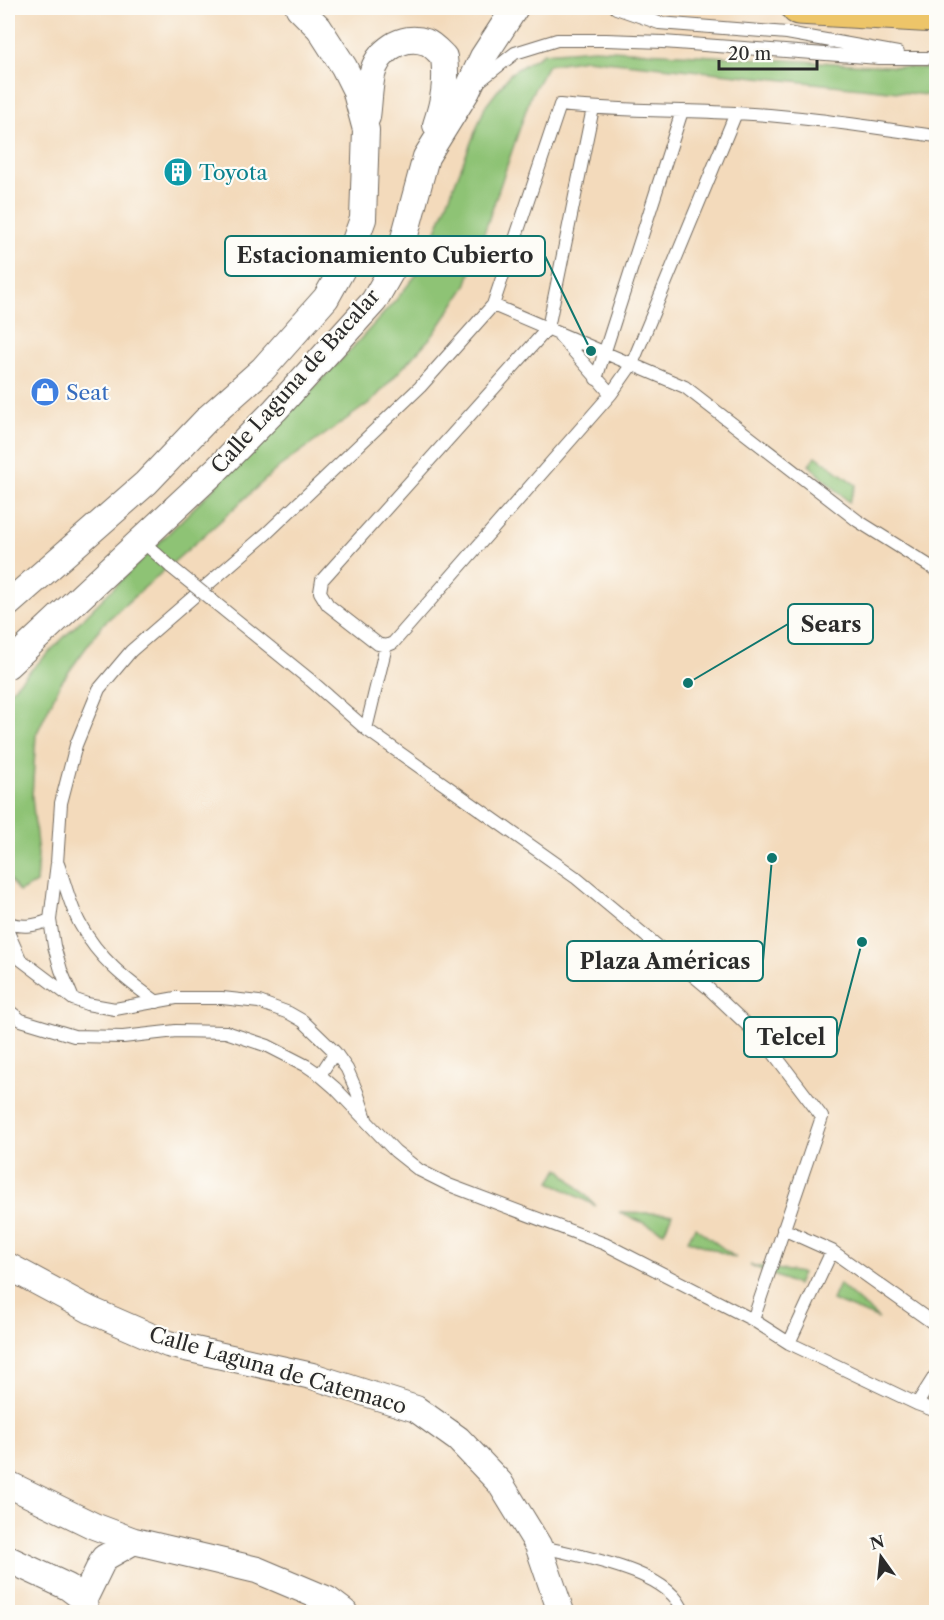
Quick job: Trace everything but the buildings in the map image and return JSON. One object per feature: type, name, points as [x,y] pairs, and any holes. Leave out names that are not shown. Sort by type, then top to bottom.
[{"type":"highway","points":[[798,8],[936,16]]},
{"type":"street","name":"Calle Laguna de Bacalar","points":[[10,600],[146,483],[209,417],[263,369],[326,298],[350,255],[363,219],[366,130],[356,89],[344,67],[319,28],[299,8]]},
{"type":"street","name":"Calle Laguna de Bacalar","points":[[8,665],[216,470],[276,410],[374,301],[399,256],[426,157],[467,91],[483,57],[515,8]]},
{"type":"street","points":[[366,130],[372,74],[380,55],[398,43],[426,42],[444,57],[446,94],[426,157]]},
{"type":"street","name":"Calle Laguna de Catemaco","points":[[8,1266],[90,1310],[168,1344],[312,1376],[416,1409],[458,1439],[500,1483],[538,1545],[561,1612]]},
{"type":"street","points":[[8,1484],[93,1526],[134,1541],[257,1570],[328,1600],[344,1612]]},
{"type":"street","points":[[8,1559],[68,1587],[85,1606],[104,1558],[134,1541]]},
{"type":"lane","points":[[616,8],[659,22],[787,33],[932,58]]},
{"type":"lane","points":[[467,91],[515,53],[557,40],[663,42],[879,58],[932,58]]},
{"type":"lane","points":[[73,999],[54,946],[50,920],[61,803],[76,745],[99,689],[131,651],[267,533],[420,387],[494,305],[560,105],[797,117],[936,136]]},
{"type":"lane","points":[[593,108],[553,330],[322,580],[320,592],[328,605],[378,644],[386,646],[393,643],[611,394],[632,364],[736,113]]},
{"type":"lane","points":[[596,379],[682,111]]},
{"type":"lane","points":[[494,305],[685,387],[858,521],[936,570]]},
{"type":"lane","points":[[553,330],[611,394]]},
{"type":"lane","points":[[141,540],[366,729],[575,877],[708,988],[765,1042],[822,1117],[753,1320]]},
{"type":"lane","points":[[366,729],[386,646]]},
{"type":"lane","points":[[57,863],[79,923],[99,955],[124,980],[157,1002]]},
{"type":"lane","points":[[8,923],[18,927],[35,926],[50,920]]},
{"type":"lane","points":[[8,932],[20,959],[73,999],[87,1005],[115,1009],[176,998],[222,999],[260,1002],[289,1013],[303,1021],[335,1052],[351,1077],[367,1123]]},
{"type":"lane","points":[[8,1010],[21,1020],[74,1036],[123,1037],[176,1031],[226,1032],[268,1046],[320,1075],[367,1123],[419,1170],[449,1185],[604,1244],[753,1320],[789,1343],[936,1411]]},
{"type":"lane","points":[[320,1075],[335,1052]]},
{"type":"lane","points":[[783,1229],[832,1251],[936,1325]]},
{"type":"lane","points":[[789,1343],[832,1251]]},
{"type":"lane","points":[[917,1404],[936,1374]]},
{"type":"lane","points":[[538,1545],[647,1576],[676,1599],[682,1612]]},
{"type":"green space","points":[[594,49],[936,69],[936,96],[586,59],[548,65],[531,95],[466,286],[433,335],[372,401],[279,467],[103,624],[60,684],[36,735],[32,796],[38,855],[36,883],[19,892],[8,877],[8,693],[343,358],[396,300],[421,269],[485,107],[511,73],[544,53]]},
{"type":"green space","points":[[816,456],[856,485],[849,502],[809,465]]},
{"type":"green space","points":[[559,1168],[596,1206],[550,1182]]},
{"type":"green space","points":[[619,1212],[672,1214],[664,1232]]},
{"type":"green space","points":[[695,1227],[736,1258],[688,1240]]},
{"type":"green space","points":[[750,1265],[802,1273],[797,1285]]},
{"type":"green space","points":[[839,1284],[879,1319],[832,1300]]},
{"type":"place","name":"Toyota","points":[[178,172]]},
{"type":"place","name":"Estacionamiento Cubierto","points":[[591,351]]},
{"type":"place","name":"Seat","points":[[45,392]]},
{"type":"place","name":"Sears","points":[[688,683]]},
{"type":"place","name":"Plaza Américas","points":[[772,858]]},
{"type":"place","name":"Telcel","points":[[862,942]]}]
